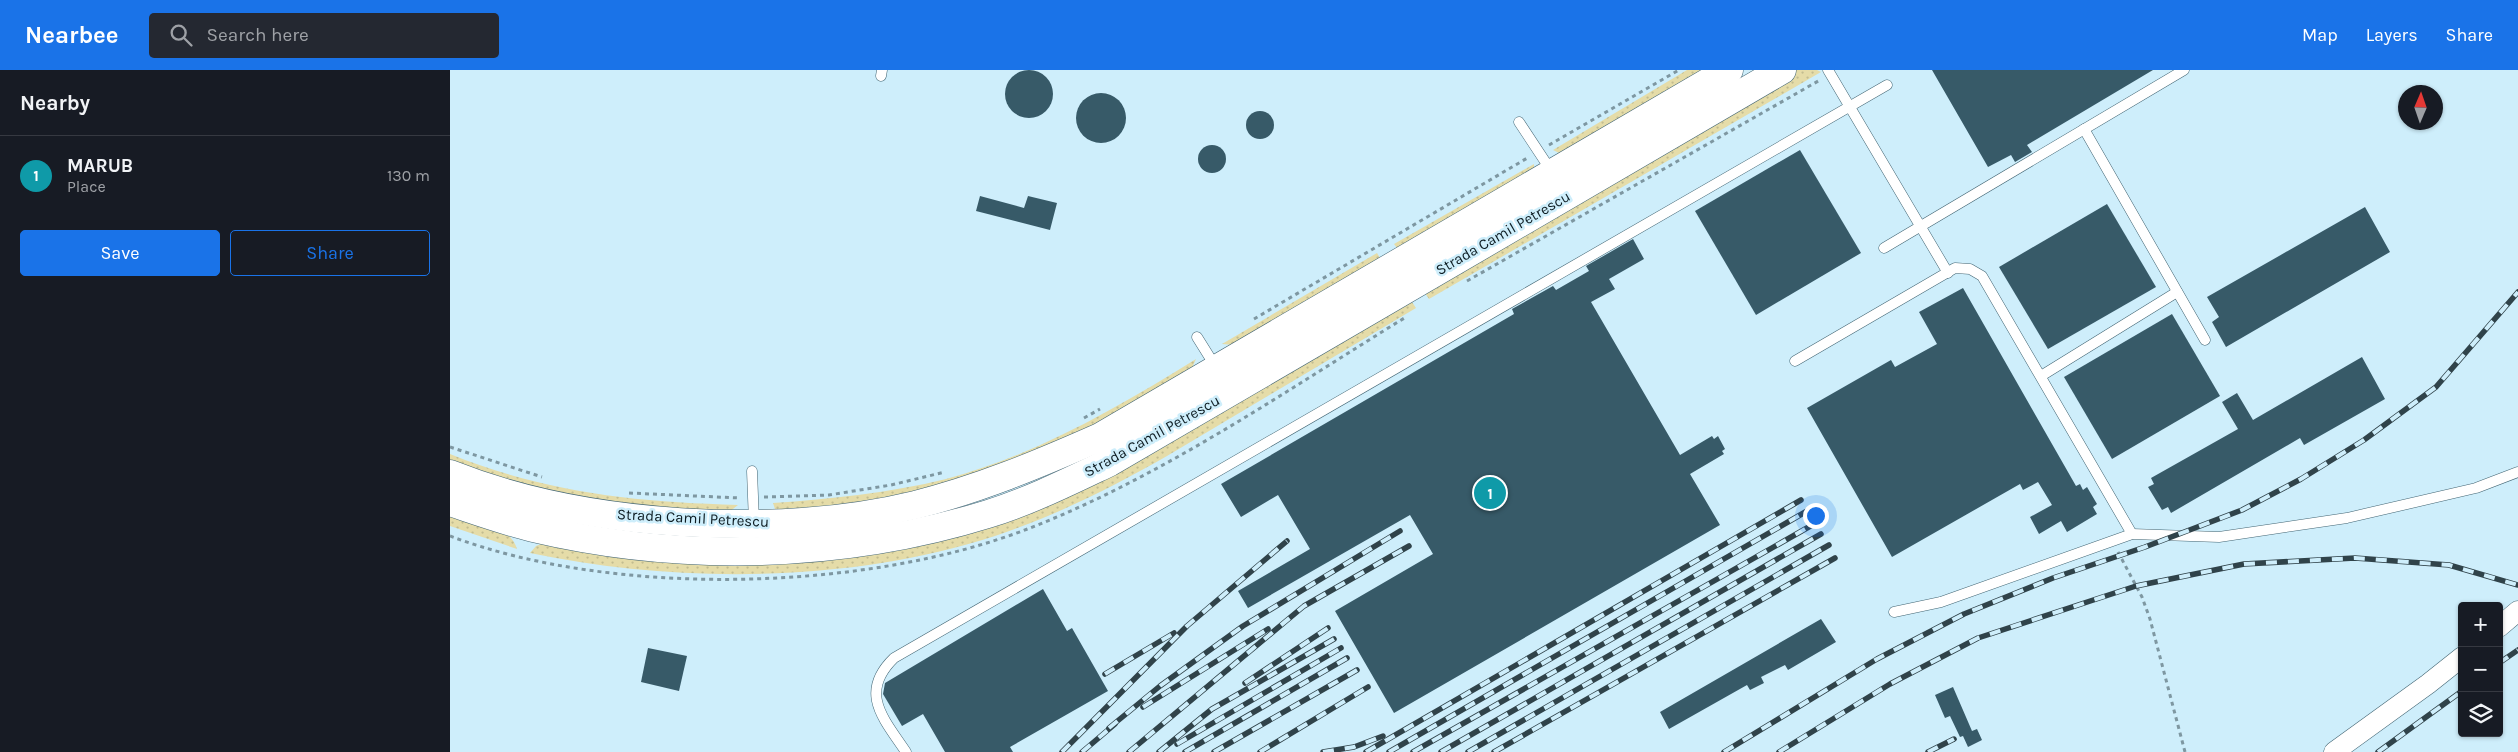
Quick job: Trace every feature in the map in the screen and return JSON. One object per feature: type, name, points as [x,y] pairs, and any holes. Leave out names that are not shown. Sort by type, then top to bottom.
[{"type":"street","name":"Strada Camil Petrescu","points":[[450,474],[550,505],[605,514],[666,520],[753,510],[789,522],[855,515],[914,505],[980,486],[1042,463],[1100,437],[1217,369],[1546,162],[1729,70]]},
{"type":"street","name":"Strada Camil Petrescu","points":[[450,502],[532,528],[575,536],[659,548],[728,551],[786,549],[852,543],[924,530],[989,514],[1047,491],[1110,462],[1782,70]]},
{"type":"street","points":[[2503,623],[2518,611]]},
{"type":"street","points":[[2334,752],[2458,660]]},
{"type":"lane","points":[[1828,70],[1948,273]]},
{"type":"lane","points":[[1884,248],[2184,70]]},
{"type":"lane","points":[[906,752],[877,707],[876,686],[882,669],[894,658],[1887,85]]},
{"type":"lane","points":[[1519,122],[1546,162]]},
{"type":"lane","points":[[2084,129],[2205,340]]},
{"type":"lane","points":[[1795,361],[1955,268],[1970,269],[1982,276],[2132,534]]},
{"type":"lane","points":[[2040,376],[2178,292]]},
{"type":"lane","points":[[1197,337],[1217,369]]},
{"type":"lane","points":[[752,471],[753,510]]},
{"type":"lane","points":[[1894,612],[1941,602],[2132,534],[2219,536],[2347,518],[2476,488],[2518,472]]},
{"type":"path","points":[[1246,324],[1546,162],[1679,70]]},
{"type":"path","points":[[1076,422],[1108,405]]},
{"type":"path","points":[[450,447],[551,480]]},
{"type":"path","points":[[624,493],[753,510],[829,494],[891,485],[948,471]]},
{"type":"path","points":[[450,536],[515,558]]},
{"type":"path","points":[[2112,541],[2142,597],[2150,619],[2186,752]]},
{"type":"shaded area","points":[[1687,70],[1704,70],[1559,153],[1553,150]]},
{"type":"shaded area","points":[[1793,70],[1817,70],[1821,72],[1429,299],[1421,287]]},
{"type":"shaded area","points":[[1534,164],[1534,173],[1400,252],[1394,244]]},
{"type":"shaded area","points":[[1377,253],[1382,261],[1234,345],[1222,344]]},
{"type":"shaded area","points":[[1408,296],[1416,308],[1167,456],[1083,500],[995,536],[940,551],[883,563],[824,570],[764,574],[704,574],[645,570],[586,563],[530,553],[536,546],[546,542],[943,537]]},
{"type":"shaded area","points":[[1196,359],[1188,377],[1027,460],[899,498],[783,513],[775,509],[773,503],[882,492],[925,484],[979,469],[1012,457],[1075,428],[1136,395]]},
{"type":"shaded area","points":[[450,454],[521,478],[592,493],[663,501],[738,505],[729,512],[592,502],[450,463]]},
{"type":"shaded area","points":[[450,512],[499,528],[513,541],[517,549],[450,526]]},
{"type":"building","points":[[1024,70],[1034,70],[1043,74],[1049,80],[1052,85],[1052,103],[1043,114],[1034,118],[1024,118],[1015,114],[1009,108],[1005,99],[1005,89],[1009,80],[1015,74]]},
{"type":"building","points":[[1932,70],[2153,70],[2027,145],[2032,152],[2015,162],[2011,155],[1988,167]]},
{"type":"building","points":[[1096,93],[1106,93],[1119,100],[1126,113],[1126,123],[1119,136],[1106,143],[1096,143],[1087,139],[1080,132],[1076,123],[1076,113],[1080,104],[1087,97]]},
{"type":"building","points":[[1260,111],[1270,115],[1274,125],[1270,135],[1260,139],[1250,135],[1246,125],[1250,115]]},
{"type":"building","points":[[1212,145],[1222,149],[1226,159],[1222,169],[1212,173],[1202,169],[1198,159],[1202,149]]},
{"type":"building","points":[[1800,150],[1861,253],[1756,315],[1695,211]]},
{"type":"building","points":[[980,196],[1024,208],[1028,196],[1057,203],[1050,230],[976,211]]},
{"type":"building","points":[[2107,204],[2156,287],[2048,349],[1999,267]]},
{"type":"building","points":[[2365,207],[2390,252],[2226,347],[2212,322],[2219,317],[2207,297]]},
{"type":"building","points":[[1633,239],[1644,259],[1609,279],[1615,289],[1591,302],[1680,455],[1712,436],[1714,439],[1718,436],[1725,449],[1722,451],[1724,454],[1690,474],[1720,525],[1394,713],[1335,611],[1433,554],[1410,515],[1248,608],[1238,591],[1310,549],[1278,495],[1241,517],[1221,484],[1514,314],[1512,309],[1553,286],[1556,290],[1589,271],[1586,266]]},
{"type":"building","points":[[1963,288],[2076,486],[2080,484],[2083,490],[2087,487],[2097,504],[2093,507],[2097,514],[2067,532],[2061,521],[2039,534],[2030,517],[2052,505],[2038,482],[2023,490],[2020,484],[1892,557],[1807,408],[1891,360],[1895,367],[1937,344],[1919,312]]},
{"type":"building","points":[[2172,314],[2220,396],[2112,459],[2064,377]]},
{"type":"building","points":[[2362,357],[2385,399],[2304,445],[2300,438],[2171,513],[2168,507],[2162,510],[2148,487],[2154,484],[2151,478],[2238,429],[2222,402],[2237,393],[2253,420]]},
{"type":"building","points":[[1043,589],[1067,631],[1072,628],[1108,691],[1010,747],[1013,752],[945,752],[923,714],[902,726],[883,694],[885,683]]},
{"type":"building","points":[[1821,619],[1836,642],[1788,670],[1785,665],[1761,677],[1764,683],[1750,690],[1747,685],[1669,729],[1660,712]]},
{"type":"building","points":[[648,648],[687,656],[679,691],[641,682]]},
{"type":"building","points":[[1953,687],[1972,731],[1977,729],[1982,740],[1968,747],[1963,736],[1960,737],[1950,716],[1945,718],[1935,695]]},
{"type":"railway","points":[[1724,752],[1877,659],[1964,614],[2053,578],[2145,547],[2242,510],[2301,479],[2364,440],[2436,387],[2518,292]]},
{"type":"railway","points":[[1366,752],[1801,500]]},
{"type":"railway","points":[[1389,752],[1807,511]]},
{"type":"railway","points":[[1413,752],[1814,524]]},
{"type":"railway","points":[[1109,728],[1160,686],[1243,626],[1400,531]]},
{"type":"railway","points":[[1441,752],[1821,534]]},
{"type":"railway","points":[[1062,752],[1187,626],[1287,541]]},
{"type":"railway","points":[[1468,752],[1829,545]]},
{"type":"railway","points":[[1129,752],[1304,606],[1409,546]]},
{"type":"railway","points":[[1494,752],[1835,558]]},
{"type":"railway","points":[[1779,752],[1890,684],[1978,638],[2136,586],[2244,564],[2355,558],[2449,565],[2518,585]]},
{"type":"railway","points":[[1245,683],[1328,628]]},
{"type":"railway","points":[[1143,707],[1268,629]]},
{"type":"railway","points":[[1105,674],[1174,633]]},
{"type":"railway","points":[[1159,752],[1212,709],[1334,639]]},
{"type":"railway","points":[[1177,744],[1341,648]]},
{"type":"railway","points":[[2503,660],[2518,650]]},
{"type":"railway","points":[[1185,752],[1347,658]]},
{"type":"railway","points":[[1214,752],[1357,670]]},
{"type":"railway","points":[[1260,752],[1368,687]]},
{"type":"railway","points":[[2378,752],[2461,692]]},
{"type":"railway","points":[[1082,752],[1115,724]]},
{"type":"railway","points":[[1323,752],[1354,747],[1383,736]]},
{"type":"railway","points":[[1928,752],[1954,739]]},
{"type":"place","name":"MARUB","points":[[1490,493]]}]
